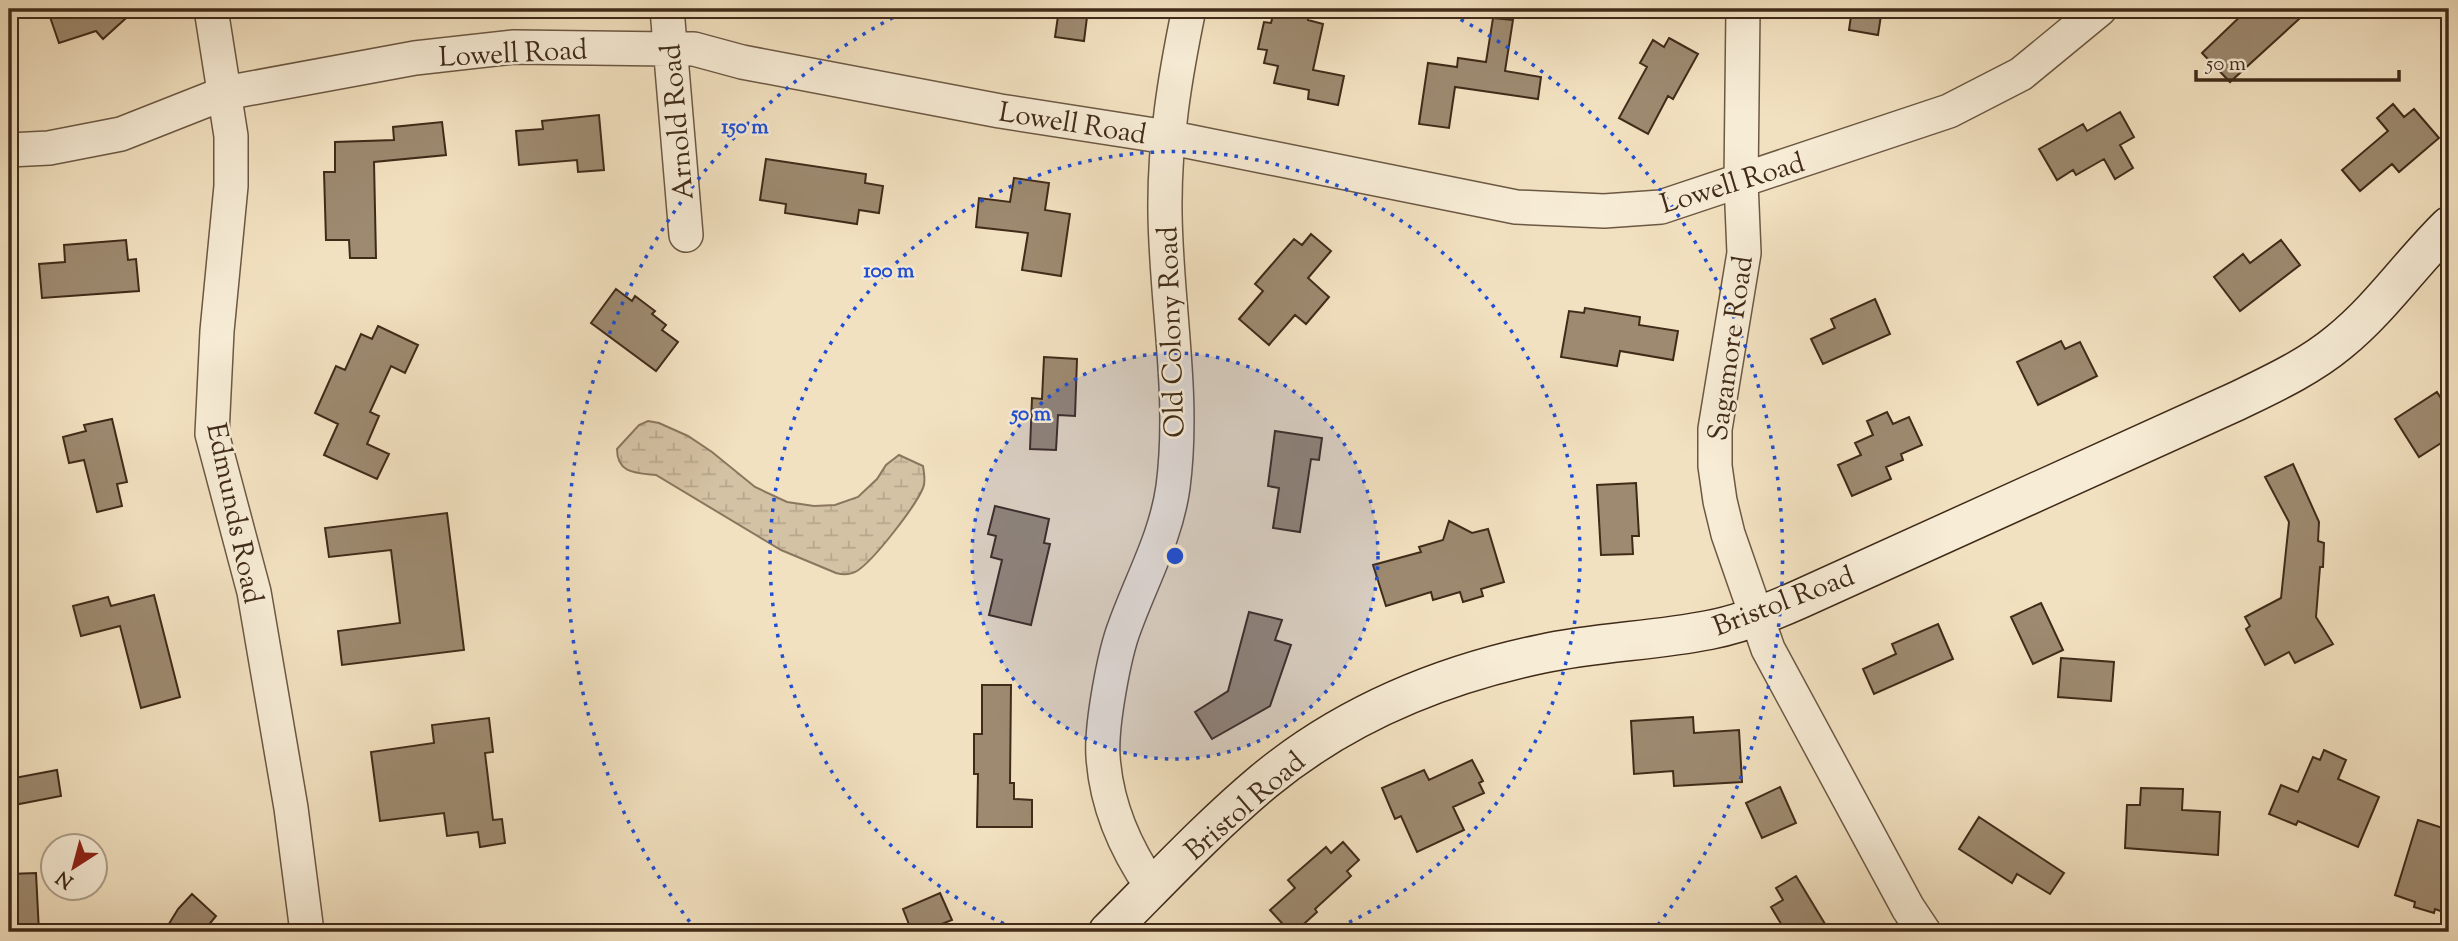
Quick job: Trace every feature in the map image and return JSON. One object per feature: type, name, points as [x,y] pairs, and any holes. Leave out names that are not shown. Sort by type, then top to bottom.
[{"type":"street","name":"Edmunds Road","points":[[211,9],[231,136],[231,186],[217,331],[212,434],[254,592],[291,808],[307,932]]},
{"type":"street","name":"Arnold Road","points":[[667,9],[685,235]]},
{"type":"street","name":"Old Colony Road","points":[[1152,887],[1129,852],[1121,833],[1110,797],[1103,754],[1108,701],[1123,628],[1163,535],[1173,486],[1177,395],[1165,214],[1167,137],[1177,66],[1189,9]]},
{"type":"street","name":"Sagamore Road","points":[[1743,9],[1741,182],[1744,268],[1717,411],[1714,447],[1716,484],[1723,518],[1755,617],[1777,666],[1908,908],[1924,932]]},
{"type":"street","name":"Lowell Road","points":[[9,150],[49,148],[121,134],[225,93],[415,58],[514,47],[670,49],[694,50],[742,62],[1000,111],[1167,137],[1516,207],[1605,211],[1661,207],[1949,111],[2021,74],[2100,9]]},
{"type":"street","name":"Bristol Road","points":[[1108,932],[1265,780],[1325,738],[1401,698],[1458,676],[1521,658],[1577,647],[1697,632],[1783,607],[2237,401],[2305,366],[2333,348],[2364,320],[2449,226]]},
{"type":"green space","points":[[648,421],[688,436],[755,487],[787,502],[814,506],[835,505],[858,497],[877,479],[886,465],[899,455],[923,466],[924,486],[903,520],[873,556],[857,571],[839,574],[781,550],[656,475],[624,468],[617,449],[639,425]]},
{"type":"building","points":[[76,9],[136,9],[103,39],[96,31],[59,43],[50,17]]},
{"type":"building","points":[[1059,9],[1088,9],[1084,41],[1055,37]]},
{"type":"building","points":[[1287,9],[1311,9],[1308,20],[1323,24],[1313,70],[1344,76],[1338,105],[1308,99],[1309,90],[1274,83],[1278,66],[1264,63],[1267,50],[1258,49],[1264,22],[1271,23],[1274,11],[1286,14]]},
{"type":"building","points":[[1852,9],[1882,9],[1878,35],[1849,30]]},
{"type":"building","points":[[2248,9],[2310,9],[2230,82],[2202,53]]},
{"type":"building","points":[[1493,18],[1513,20],[1505,71],[1541,77],[1538,99],[1455,87],[1449,128],[1419,124],[1428,63],[1457,67],[1458,58],[1486,62]]},
{"type":"building","points":[[1669,38],[1698,54],[1673,99],[1668,96],[1648,134],[1619,118],[1647,67],[1640,63],[1653,40],[1664,47]]},
{"type":"building","points":[[2393,104],[2404,117],[2414,109],[2439,138],[2399,172],[2392,164],[2360,191],[2342,170],[2388,131],[2377,118]]},
{"type":"building","points":[[2120,112],[2134,137],[2120,145],[2133,168],[2115,179],[2104,159],[2076,175],[2073,170],[2057,180],[2039,149],[2083,124],[2087,131]]},
{"type":"building","points":[[599,115],[604,170],[578,172],[577,160],[519,165],[516,131],[543,129],[542,121]]},
{"type":"building","points":[[442,122],[446,155],[374,162],[376,258],[350,258],[349,240],[326,240],[324,172],[335,172],[335,142],[394,140],[393,127]]},
{"type":"building","points":[[766,159],[866,174],[865,183],[883,186],[879,213],[859,210],[857,224],[785,213],[786,204],[760,200]]},
{"type":"building","points":[[1014,178],[1049,183],[1045,210],[1070,214],[1061,276],[1022,270],[1028,233],[976,227],[979,198],[1010,202]]},
{"type":"building","points":[[1311,234],[1331,251],[1308,278],[1329,297],[1306,324],[1295,315],[1269,345],[1239,319],[1263,291],[1255,284],[1294,239],[1302,245]]},
{"type":"building","points":[[126,240],[128,260],[136,259],[139,291],[42,298],[39,264],[65,262],[64,245]]},
{"type":"building","points":[[2281,240],[2300,265],[2240,311],[2214,277],[2243,254],[2250,263]]},
{"type":"building","points":[[616,289],[632,301],[635,296],[655,311],[652,314],[666,325],[662,330],[678,342],[656,371],[591,323]]},
{"type":"building","points":[[1875,299],[1890,334],[1823,364],[1811,339],[1835,328],[1831,319]]},
{"type":"building","points":[[1585,308],[1640,317],[1639,325],[1678,331],[1673,360],[1620,351],[1617,366],[1561,357],[1569,311],[1584,313]]},
{"type":"building","points":[[378,326],[418,345],[405,373],[391,366],[370,412],[379,416],[367,444],[389,454],[377,479],[324,455],[338,424],[315,413],[336,366],[345,370],[361,334],[372,339]]},
{"type":"building","points":[[2061,341],[2065,349],[2080,342],[2097,376],[2038,405],[2017,362]]},
{"type":"building","points":[[1044,357],[1077,359],[1075,416],[1058,415],[1056,450],[1030,449],[1032,398],[1042,399]]},
{"type":"building","points":[[2437,392],[2449,411],[2449,438],[2419,457],[2395,419]]},
{"type":"building","points":[[1887,412],[1893,424],[1909,417],[1922,445],[1901,454],[1903,460],[1886,467],[1891,479],[1852,496],[1838,465],[1861,455],[1855,443],[1873,435],[1867,421]]},
{"type":"building","points":[[112,419],[127,482],[117,484],[122,506],[97,512],[84,460],[69,463],[63,437],[86,431],[84,425]]},
{"type":"building","points":[[1275,431],[1322,438],[1319,460],[1311,459],[1300,532],[1273,528],[1279,488],[1268,486]]},
{"type":"building","points":[[2293,464],[2319,522],[2318,541],[2324,543],[2316,617],[2333,644],[2295,663],[2289,652],[2265,665],[2246,629],[2250,626],[2245,617],[2281,598],[2289,522],[2265,477]]},
{"type":"building","points":[[1636,483],[1639,536],[1632,536],[1633,554],[1601,555],[1597,485]]},
{"type":"building","points":[[995,506],[1049,519],[1044,543],[1050,544],[1031,625],[989,615],[1002,560],[991,557],[996,536],[988,534]]},
{"type":"building","points":[[447,513],[464,650],[342,665],[338,631],[400,623],[391,550],[329,557],[325,528]]},
{"type":"building","points":[[1449,521],[1472,533],[1488,529],[1504,582],[1481,589],[1483,596],[1463,602],[1460,592],[1433,600],[1431,592],[1386,606],[1373,565],[1421,552],[1419,547],[1443,540]]},
{"type":"building","points":[[154,595],[180,697],[141,708],[120,626],[81,636],[73,606],[108,597],[111,606]]},
{"type":"building","points":[[2041,603],[2063,650],[2033,664],[2011,617]]},
{"type":"building","points":[[1249,612],[1282,620],[1275,640],[1291,645],[1270,706],[1212,739],[1195,712],[1228,691]]},
{"type":"building","points":[[1938,624],[1953,659],[1874,694],[1863,669],[1896,654],[1892,644]]},
{"type":"building","points":[[2061,658],[2114,662],[2111,701],[2058,697]]},
{"type":"building","points":[[982,685],[1011,685],[1010,783],[1014,783],[1014,799],[1032,800],[1032,827],[977,827],[978,774],[974,774],[974,734],[982,734]]},
{"type":"building","points":[[1693,717],[1694,733],[1739,730],[1742,782],[1674,786],[1673,771],[1634,774],[1631,721]]},
{"type":"building","points":[[489,718],[493,752],[485,753],[493,820],[502,819],[505,843],[480,847],[478,832],[447,836],[444,813],[380,821],[371,752],[434,743],[432,725]]},
{"type":"building","points":[[2324,750],[2346,760],[2338,779],[2379,797],[2358,847],[2298,821],[2296,825],[2269,814],[2281,785],[2298,792],[2313,757],[2320,760]]},
{"type":"building","points":[[1472,760],[1483,781],[1479,783],[1484,793],[1453,807],[1464,830],[1417,852],[1401,816],[1395,819],[1382,788],[1424,770],[1429,780]]},
{"type":"building","points":[[57,770],[61,796],[9,806],[9,779]]},
{"type":"building","points":[[1780,787],[1796,823],[1762,838],[1746,803]]},
{"type":"building","points":[[2141,788],[2183,789],[2182,810],[2220,812],[2218,855],[2125,848],[2127,805],[2140,805]]},
{"type":"building","points":[[1979,817],[2064,873],[2050,894],[2017,874],[2012,883],[1959,849]]},
{"type":"building","points":[[2418,820],[2449,830],[2449,914],[2435,909],[2434,913],[2414,907],[2415,902],[2395,895]]},
{"type":"building","points":[[1343,842],[1359,860],[1347,871],[1351,876],[1315,909],[1317,912],[1295,932],[1290,932],[1270,910],[1295,888],[1288,880],[1326,847],[1331,853]]},
{"type":"building","points":[[36,873],[39,932],[9,932],[9,874]]},
{"type":"building","points":[[1796,876],[1825,924],[1811,932],[1786,932],[1771,907],[1783,900],[1776,888]]},
{"type":"building","points":[[940,893],[952,920],[921,932],[912,932],[903,909]]},
{"type":"building","points":[[192,894],[216,916],[203,932],[164,932],[178,909]]}]
